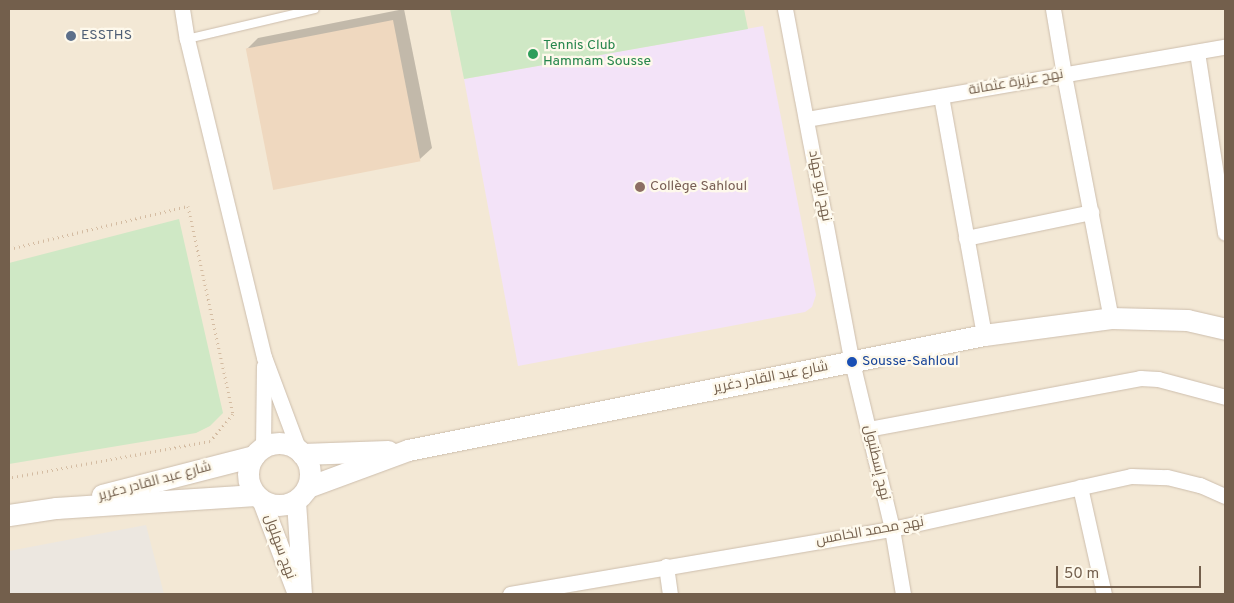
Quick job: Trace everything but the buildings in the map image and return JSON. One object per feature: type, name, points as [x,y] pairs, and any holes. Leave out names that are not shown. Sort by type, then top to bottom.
[{"type":"main road","name":"شارع عبد القادر دغرير","points":[[300,451],[408,450],[984,335],[1111,318],[1187,320],[1225,329]]},
{"type":"main road","points":[[280,443],[300,451],[310,469],[302,494],[278,505],[259,497],[248,479],[249,467],[258,452],[280,443]]},
{"type":"main road","name":"شارع عبد القادر دغرير","points":[[302,494],[408,450]]},
{"type":"main road","name":"شارع عبد القادر دغرير","points":[[56,508],[258,452]]},
{"type":"main road","name":"شارع عبد القادر دغرير","points":[[9,514],[56,508],[259,497]]},
{"type":"street","points":[[182,9],[187,39],[264,357],[300,451]]},
{"type":"street","name":"نهج ابو جهاد","points":[[785,9],[852,362]]},
{"type":"street","points":[[1053,9],[1111,318]]},
{"type":"street","name":"نهج عزيزة عثمانة","points":[[806,119],[1225,47]]},
{"type":"street","points":[[1197,52],[1222,195],[1225,233]]},
{"type":"street","points":[[941,96],[984,335]]},
{"type":"street","points":[[966,238],[1091,212]]},
{"type":"street","points":[[258,452],[264,357]]},
{"type":"street","name":"نهج إسطنبول","points":[[852,362],[892,529],[903,594]]},
{"type":"street","points":[[868,429],[1140,378],[1158,379],[1225,397]]},
{"type":"street","name":"نهج محمد الخامس","points":[[510,594],[566,589],[666,566],[892,529],[1131,476],[1166,477],[1200,485],[1225,496]]},
{"type":"street","points":[[1080,488],[1104,594]]},
{"type":"street","name":"نهج سهلول","points":[[302,494],[302,594]]},
{"type":"street","name":"نهج سهلول","points":[[259,497],[297,594]]},
{"type":"street","points":[[666,566],[670,594]]},
{"type":"lane","points":[[187,39],[316,9]]},
{"type":"path","points":[[9,249],[188,206],[233,414],[210,441],[9,478]]},
{"type":"shaded area","points":[[9,9],[1225,9],[1225,594],[9,594]]},
{"type":"shaded area","name":"Collège Sahloul","points":[[763,26],[816,295],[812,307],[805,312],[518,366],[464,79]]},
{"type":"shaded area","points":[[146,525],[164,594],[9,594],[9,551]]},
{"type":"green space","name":"Tennis Club Hammam Sousse","points":[[450,9],[744,9],[748,29],[464,79]]},
{"type":"green space","points":[[179,219],[223,413],[210,426],[196,433],[9,464],[9,263]]},
{"type":"place","name":"ESSTHS","points":[[71,36]]},
{"type":"place","name":"Tennis Club Hammam Sousse","points":[[533,54]]},
{"type":"place","name":"Collège Sahloul","points":[[640,187]]},
{"type":"place","name":"Sousse-Sahloul","points":[[852,362]]}]
